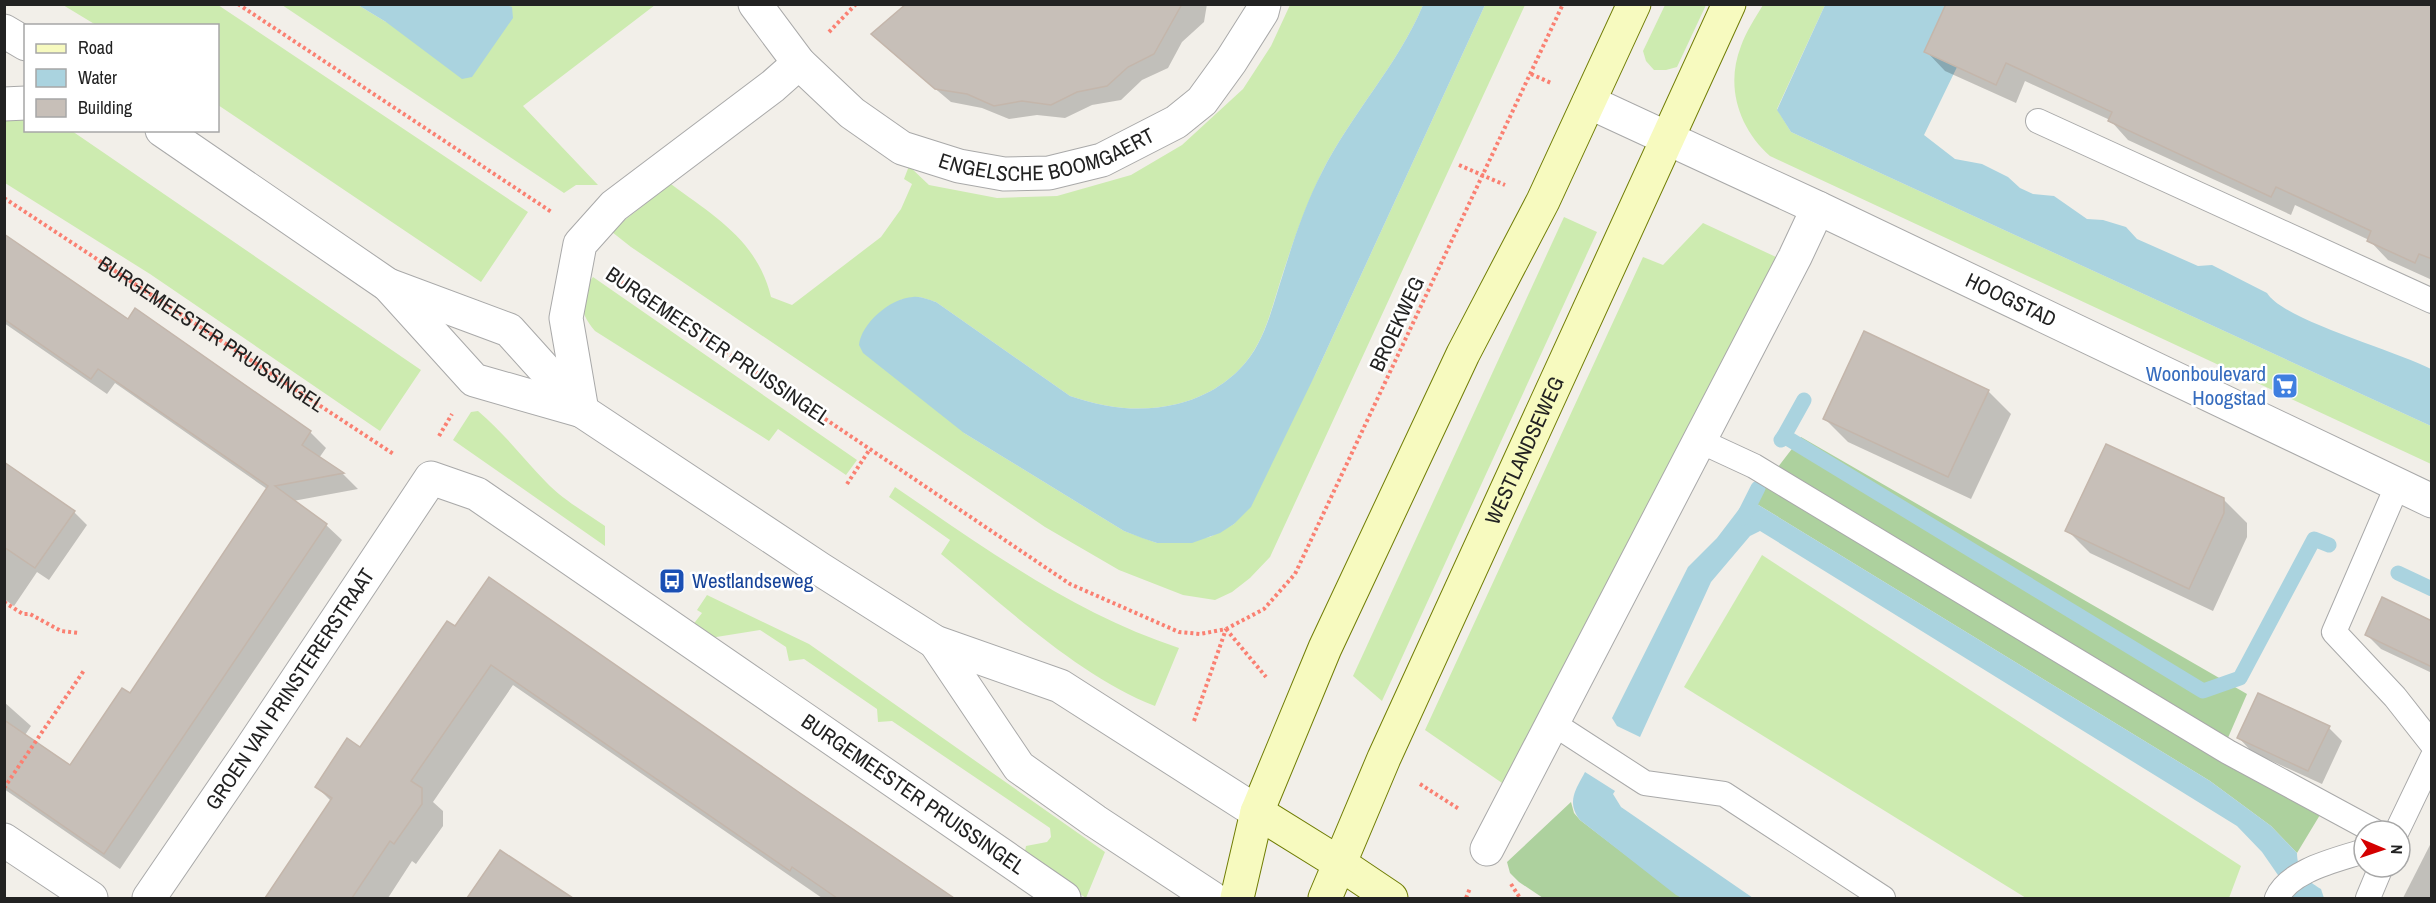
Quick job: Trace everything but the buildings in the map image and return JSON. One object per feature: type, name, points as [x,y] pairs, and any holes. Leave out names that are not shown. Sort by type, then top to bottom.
[{"type":"main road","points":[[1237,898],[1257,812],[1325,648],[1463,354],[1543,201],[1634,4]]},
{"type":"main road","name":"WESTLANDSEWEG","points":[[1325,898],[1388,749],[1729,4]]},
{"type":"main road","points":[[1257,812],[1391,898]]},
{"type":"street","name":"ENGELSCHE BOOMGAERT","points":[[755,4],[799,63],[852,113],[902,148],[959,166],[1004,174],[1049,172],[1102,160],[1176,122],[1202,101],[1231,61],[1262,12],[1264,4]]},
{"type":"street","points":[[4,31],[24,43]]},
{"type":"street","points":[[582,411],[566,318],[580,244],[614,206],[773,86],[799,63]]},
{"type":"street","name":"HOOGSTAD","points":[[1589,102],[1668,137],[2432,501]]},
{"type":"street","points":[[4,104],[24,104]]},
{"type":"street","points":[[165,132],[388,285],[474,380],[582,411]]},
{"type":"street","points":[[1487,849],[1554,724],[1795,257],[1818,208]]},
{"type":"street","points":[[388,285],[508,330],[582,411],[820,569],[935,642],[1060,686],[1257,812]]},
{"type":"street","name":"GROEN VAN PRINSTERERSTRAAT","points":[[149,898],[431,478]]},
{"type":"street","name":"BURGEMEESTER PRUISSINGEL","points":[[431,478],[477,494],[1064,898]]},
{"type":"street","points":[[935,642],[1019,767],[1095,821],[1212,898]]},
{"type":"street","points":[[4,840],[92,898]]},
{"type":"lane","points":[[2038,121],[2432,301]]},
{"type":"lane","points":[[1700,441],[1754,466],[2228,752],[2352,819]]},
{"type":"lane","points":[[2397,484],[2334,632],[2395,697],[2432,744]]},
{"type":"lane","points":[[1554,724],[1645,783],[1724,794],[1883,898]]},
{"type":"lane","points":[[2403,819],[2432,758]]},
{"type":"lane","points":[[2280,893],[2308,870],[2352,855]]},
{"type":"lane","points":[[2368,898],[2376,879]]},
{"type":"path","name":"BURGEMEESTER PRUISSINGEL","points":[[238,4],[560,218],[580,244],[607,272],[1070,584],[1179,632],[1200,634],[1226,629]]},
{"type":"path","name":"BROEKWEG","points":[[1226,629],[1264,609],[1295,574],[1563,4]]},
{"type":"path","points":[[1459,165],[1510,188]]},
{"type":"path","name":"BURGEMEESTER PRUISSINGEL","points":[[4,198],[398,457]]},
{"type":"path","points":[[847,484],[870,449]]},
{"type":"path","points":[[4,602],[23,614],[30,614],[61,631],[79,633]]},
{"type":"path","points":[[4,788],[85,669]]},
{"type":"green space","points":[[63,5],[218,5],[528,212],[481,282],[219,106],[219,24],[94,24]]},
{"type":"green space","points":[[282,5],[358,5],[386,22],[512,8],[507,5],[655,5],[523,106],[598,185],[576,185],[564,193]]},
{"type":"green space","points":[[1290,5],[1423,5],[1401,48],[1346,130],[1322,172],[1300,225],[1267,322],[1253,353],[1224,383],[1196,398],[1163,407],[1136,409],[1097,404],[1070,396],[936,302],[920,297],[900,300],[964,433],[1124,531],[1157,543],[1210,537],[1234,524],[1316,373],[1485,5],[1525,5],[1270,557],[1250,578],[1232,592],[1215,600],[1183,595],[1119,570],[1045,527],[612,232],[671,184],[732,231],[756,260],[771,297],[792,305],[881,237],[901,209],[912,184],[904,179],[909,166],[929,185],[997,198],[1057,196],[1131,175],[1182,145],[1243,89],[1271,46]]},
{"type":"green space","points":[[1665,5],[1706,5],[1677,67],[1654,70],[1646,61],[1643,51]]},
{"type":"green space","points":[[1763,5],[1825,5],[1777,109],[1791,132],[2431,426],[2431,464],[1770,156],[1750,133],[1743,120],[1738,106],[1734,77],[1741,46]]},
{"type":"green space","points":[[4,120],[24,120],[24,132],[73,132],[421,370],[380,431],[150,274],[5,183]]},
{"type":"green space","points":[[1564,217],[1597,232],[1382,701],[1353,676]]},
{"type":"green space","points":[[1703,223],[1776,257],[1505,785],[1425,730],[1643,257],[1663,265]]},
{"type":"green space","points":[[593,277],[857,460],[846,475],[778,429],[769,441],[595,331],[585,317],[582,304],[585,291]]},
{"type":"green space","points":[[478,411],[553,488],[605,526],[605,546],[453,440],[471,412]]},
{"type":"green space","points":[[1801,437],[2247,694],[2227,740],[2332,795],[2297,853],[2271,826],[2210,781],[1752,501]]},
{"type":"green space","points":[[895,487],[1031,578],[1103,617],[1179,648],[1155,706],[1126,693],[1070,658],[941,554],[950,540],[889,497]]},
{"type":"green space","points":[[1762,555],[2241,866],[2229,898],[2026,898],[1684,687]]},
{"type":"green space","points":[[707,595],[809,644],[1105,852],[1086,898],[1024,856],[1026,846],[1047,842],[1051,837],[1050,828],[892,721],[878,722],[877,709],[804,659],[789,661],[786,647],[760,630],[710,638],[692,626],[702,613],[697,610]]},
{"type":"green space","points":[[1571,802],[1574,813],[1580,820],[1682,898],[1543,898],[1519,882],[1510,873],[1507,862]]},
{"type":"water","points":[[358,5],[507,5],[512,7],[513,18],[472,77],[462,79],[386,22]]},
{"type":"water","points":[[1423,5],[1485,5],[1316,373],[1251,507],[1234,524],[1220,533],[1192,543],[1157,543],[1124,531],[964,433],[863,353],[859,345],[861,337],[878,314],[904,298],[919,297],[936,302],[1070,396],[1110,406],[1136,409],[1163,407],[1187,401],[1215,389],[1239,370],[1259,342],[1300,222],[1316,184],[1346,130],[1401,48]]},
{"type":"water","points":[[1825,5],[1946,5],[1924,52],[1957,67],[1924,135],[1955,159],[1982,164],[2008,177],[2020,188],[2033,194],[2054,196],[2087,219],[2103,220],[2126,227],[2137,239],[2198,266],[2212,265],[2267,293],[2277,303],[2295,314],[2431,369],[2431,426],[1791,132],[1777,110]]},
{"type":"water","points":[[1746,500],[1752,501],[2210,781],[2271,826],[2297,853],[2301,870],[2307,879],[2321,889],[2324,898],[2294,898],[2262,852],[2237,826],[1760,531],[1750,536],[1711,582],[1640,737],[1617,726],[1612,718],[1688,567],[1717,538]]},
{"type":"water","points":[[1585,772],[1615,791],[1613,794],[1621,807],[1753,898],[1682,898],[1676,895],[1580,820],[1573,801]]},
{"type":"waterway","points":[[1784,436],[1804,400]]},
{"type":"waterway","points":[[1781,440],[1784,436],[2203,691],[2240,678],[2314,539],[2329,545]]},
{"type":"waterway","points":[[1743,518],[1758,488]]},
{"type":"waterway","points":[[2398,573],[2432,589]]},
{"type":"place","name":"Woonboulevard Hoogstad","points":[[2285,386]]},
{"type":"place","name":"Westlandseweg","points":[[672,581]]}]
